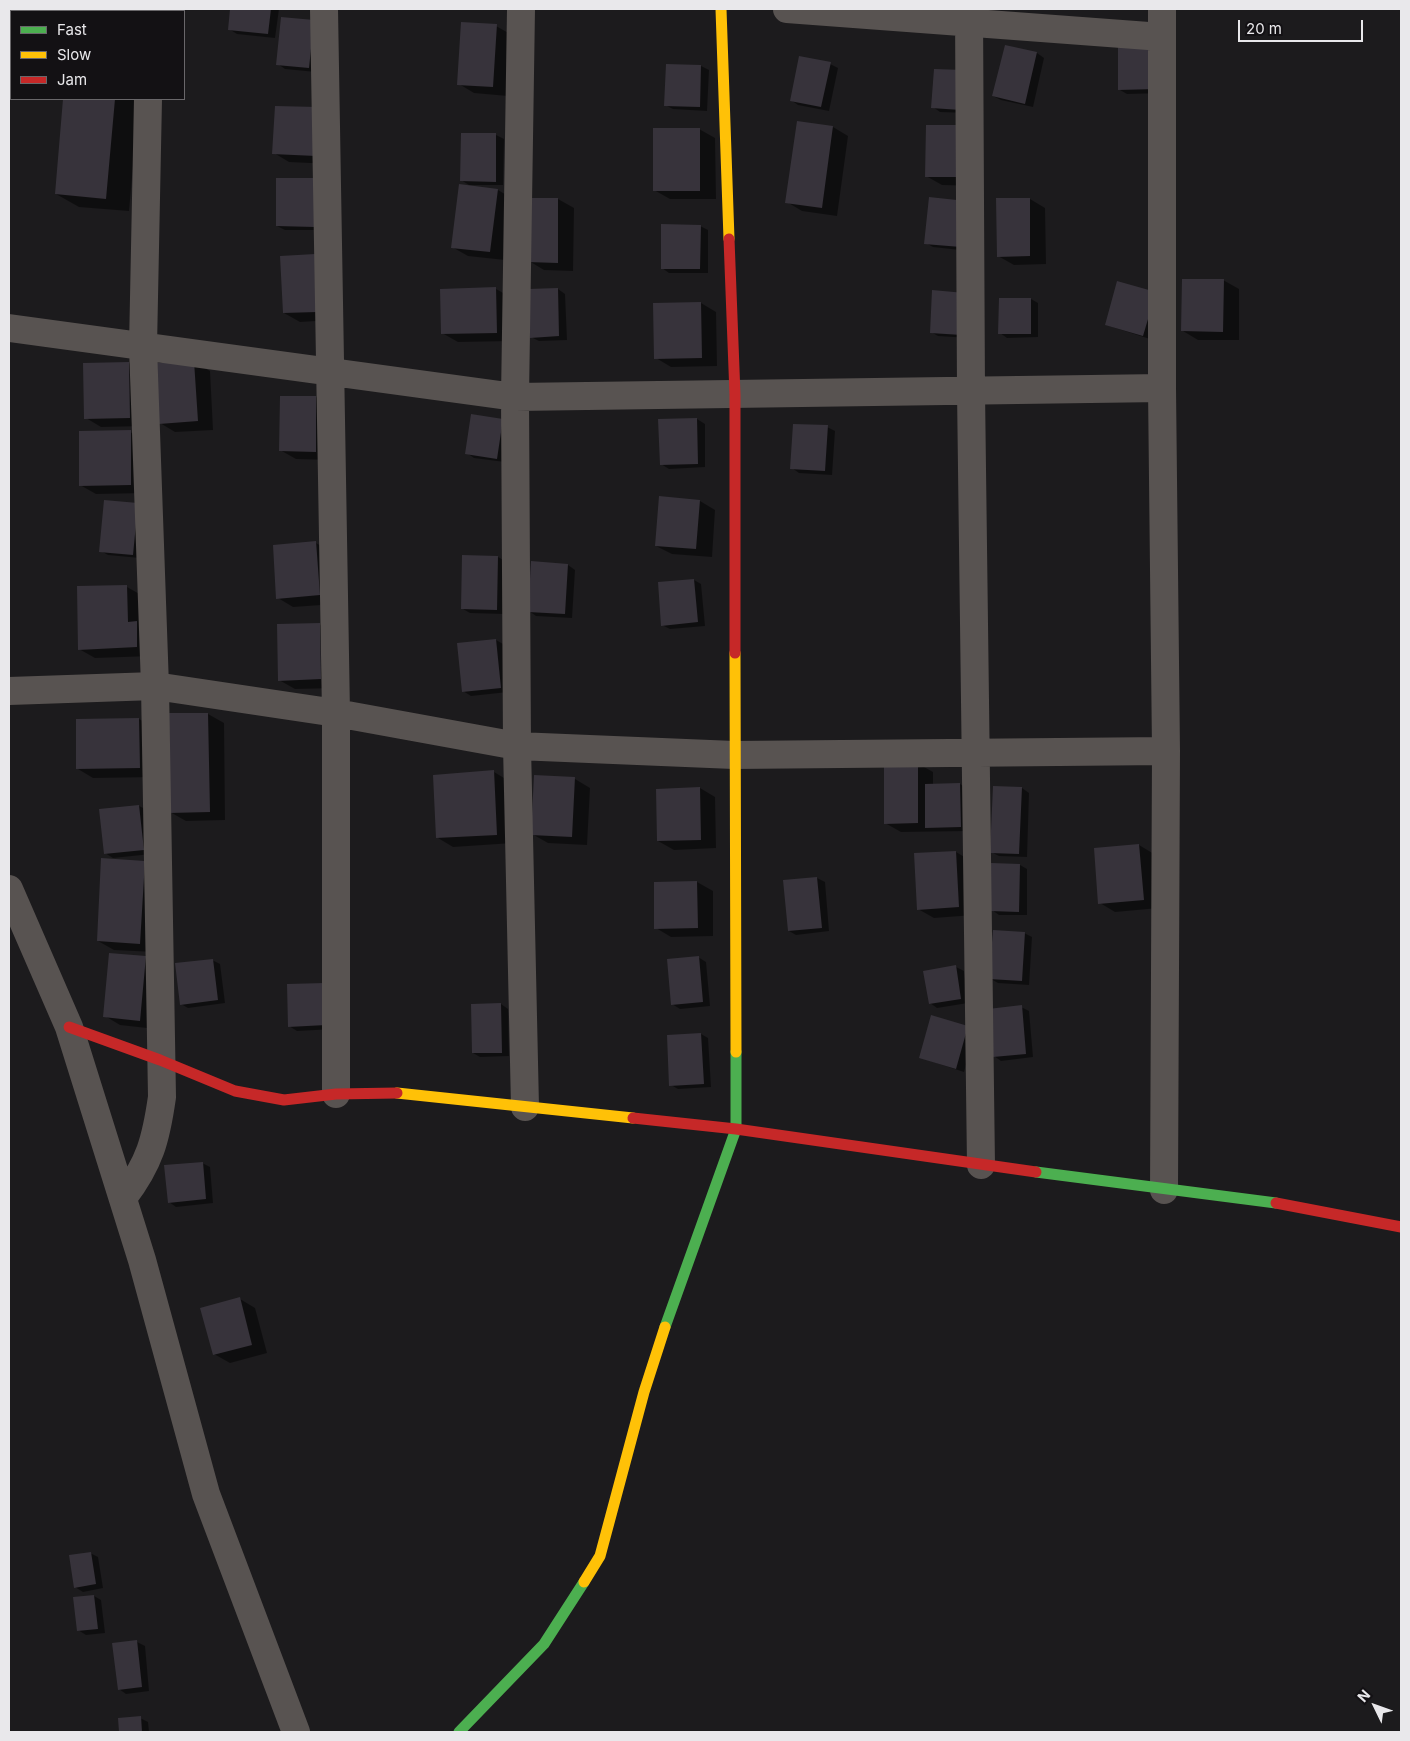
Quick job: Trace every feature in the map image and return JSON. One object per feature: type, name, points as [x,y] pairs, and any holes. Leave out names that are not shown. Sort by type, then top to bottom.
[{"type":"street","points":[[324,9],[332,372],[336,713],[336,1094]]},
{"type":"street","points":[[522,9],[516,397],[517,746],[525,1107]]},
{"type":"street","points":[[460,1732],[544,1644],[600,1556],[647,1383],[683,1273],[736,1129],[735,395],[721,9]]},
{"type":"street","points":[[787,9],[969,16],[1162,37]]},
{"type":"street","points":[[1162,9],[1162,388],[1166,751],[1164,1190]]},
{"type":"street","points":[[969,16],[971,391],[981,1165]]},
{"type":"street","points":[[123,1198],[148,1159],[157,1134],[162,1097],[154,686],[142,347],[148,100]]},
{"type":"street","points":[[9,328],[516,397],[1162,388]]},
{"type":"street","points":[[9,691],[154,686],[336,713],[517,746],[734,755],[1166,751]]},
{"type":"street","points":[[9,889],[68,1027],[123,1198],[206,1494],[296,1732]]},
{"type":"street","points":[[68,1027],[160,1060],[235,1091],[284,1100],[336,1094],[386,1092],[736,1129],[1164,1190],[1261,1200],[1401,1227]]},
{"type":"building","points":[[71,9],[123,9],[123,10]]},
{"type":"building","points":[[230,9],[271,9],[268,34],[228,30]]},
{"type":"building","points":[[281,17],[314,20],[309,68],[276,65]]},
{"type":"building","points":[[461,22],[497,24],[493,87],[457,85]]},
{"type":"building","points":[[1155,39],[1156,89],[1118,90],[1118,40]]},
{"type":"building","points":[[1005,45],[1037,52],[1025,104],[992,96]]},
{"type":"building","points":[[799,56],[831,62],[821,107],[790,101]]},
{"type":"building","points":[[666,64],[701,65],[700,107],[664,106]]},
{"type":"building","points":[[934,69],[964,70],[961,110],[931,108]]},
{"type":"building","points":[[63,100],[115,100],[106,199],[55,194]]},
{"type":"building","points":[[275,106],[318,107],[316,156],[272,154]]},
{"type":"building","points":[[797,121],[833,126],[822,208],[785,203]]},
{"type":"building","points":[[926,125],[966,125],[966,177],[925,177]]},
{"type":"building","points":[[653,128],[700,128],[700,191],[653,191]]},
{"type":"building","points":[[461,133],[496,133],[496,182],[460,181]]},
{"type":"building","points":[[276,178],[316,178],[315,227],[276,226]]},
{"type":"building","points":[[459,184],[498,189],[490,252],[451,248]]},
{"type":"building","points":[[929,197],[966,201],[961,247],[924,244]]},
{"type":"building","points":[[528,198],[558,198],[558,263],[527,262]]},
{"type":"building","points":[[996,198],[1030,198],[1030,256],[997,257]]},
{"type":"building","points":[[661,224],[701,225],[700,269],[661,269]]},
{"type":"building","points":[[315,254],[317,312],[283,313],[280,256]]},
{"type":"building","points":[[1182,279],[1224,279],[1223,332],[1181,331]]},
{"type":"building","points":[[1117,281],[1156,292],[1143,336],[1105,325]]},
{"type":"building","points":[[496,287],[497,333],[441,334],[440,289]]},
{"type":"building","points":[[558,288],[559,336],[530,338],[528,289]]},
{"type":"building","points":[[932,290],[965,293],[962,335],[930,333]]},
{"type":"building","points":[[999,298],[1031,298],[1031,334],[998,334]]},
{"type":"building","points":[[701,302],[702,358],[654,359],[653,303]]},
{"type":"building","points":[[194,361],[198,421],[159,424],[155,363]]},
{"type":"building","points":[[129,362],[130,418],[84,419],[83,363]]},
{"type":"building","points":[[280,396],[316,396],[316,452],[279,451]]},
{"type":"building","points":[[471,414],[503,419],[497,459],[465,454]]},
{"type":"building","points":[[697,418],[698,464],[660,465],[658,419]]},
{"type":"building","points":[[793,424],[828,425],[825,471],[790,469]]},
{"type":"building","points":[[131,430],[131,485],[79,486],[79,431]]},
{"type":"building","points":[[659,496],[700,500],[696,549],[655,546]]},
{"type":"building","points":[[104,500],[138,503],[133,555],[99,552]]},
{"type":"building","points":[[316,541],[320,595],[276,599],[273,545]]},
{"type":"building","points":[[462,555],[498,556],[497,610],[461,609]]},
{"type":"building","points":[[531,561],[568,564],[565,614],[528,612]]},
{"type":"building","points":[[694,579],[698,622],[661,626],[658,582]]},
{"type":"building","points":[[127,585],[128,622],[137,621],[137,647],[78,650],[77,586]]},
{"type":"building","points":[[320,623],[321,679],[278,681],[277,624]]},
{"type":"building","points":[[496,639],[501,688],[462,692],[457,643]]},
{"type":"building","points":[[168,713],[208,713],[210,812],[169,813]]},
{"type":"building","points":[[139,718],[140,768],[76,769],[76,719]]},
{"type":"building","points":[[918,761],[918,823],[884,824],[884,762]]},
{"type":"building","points":[[494,770],[497,835],[436,838],[433,775]]},
{"type":"building","points":[[534,775],[575,777],[572,837],[531,835]]},
{"type":"building","points":[[960,783],[961,827],[925,828],[925,784]]},
{"type":"building","points":[[993,786],[1022,787],[1019,854],[990,853]]},
{"type":"building","points":[[700,787],[701,840],[657,841],[656,789]]},
{"type":"building","points":[[139,805],[144,850],[104,854],[99,809]]},
{"type":"building","points":[[1139,844],[1144,900],[1098,904],[1094,848]]},
{"type":"building","points":[[956,851],[959,907],[917,910],[914,853]]},
{"type":"building","points":[[101,858],[145,861],[140,944],[97,941]]},
{"type":"building","points":[[991,863],[1020,864],[1019,912],[990,911]]},
{"type":"building","points":[[817,877],[822,928],[788,931],[783,880]]},
{"type":"building","points":[[697,881],[698,928],[654,929],[654,882]]},
{"type":"building","points":[[993,930],[1025,932],[1022,981],[989,979]]},
{"type":"building","points":[[109,953],[146,956],[140,1021],[103,1017]]},
{"type":"building","points":[[699,956],[703,1002],[671,1005],[667,959]]},
{"type":"building","points":[[213,959],[218,1000],[180,1005],[175,963]]},
{"type":"building","points":[[956,965],[961,999],[929,1004],[923,971]]},
{"type":"building","points":[[325,983],[326,1025],[288,1027],[287,984]]},
{"type":"building","points":[[501,1003],[502,1053],[472,1053],[471,1004]]},
{"type":"building","points":[[1022,1005],[1026,1054],[993,1057],[988,1009]]},
{"type":"building","points":[[931,1015],[968,1026],[956,1069],[919,1058]]},
{"type":"building","points":[[701,1033],[704,1084],[669,1086],[667,1035]]},
{"type":"building","points":[[203,1162],[206,1199],[168,1203],[164,1165]]},
{"type":"building","points":[[240,1297],[252,1345],[213,1355],[200,1308]]},
{"type":"building","points":[[91,1552],[96,1584],[74,1588],[69,1555]]},
{"type":"building","points":[[94,1595],[98,1629],[77,1631],[73,1597]]},
{"type":"building","points":[[137,1640],[142,1687],[118,1690],[112,1643]]},
{"type":"building","points":[[141,1716],[142,1732],[119,1732],[118,1718]]},
{"type":"traffic: fast","points":[[665,1327],[736,1129],[736,1052]]},
{"type":"traffic: fast","points":[[1036,1172],[1276,1203]]},
{"type":"traffic: fast","points":[[459,1732],[544,1644],[584,1582]]},
{"type":"traffic: slow","points":[[721,9],[729,239]]},
{"type":"traffic: slow","points":[[735,653],[736,1052]]},
{"type":"traffic: slow","points":[[397,1093],[633,1118]]},
{"type":"traffic: slow","points":[[584,1582],[600,1556],[644,1392],[665,1327]]},
{"type":"traffic: jam","points":[[729,239],[735,395],[735,653]]},
{"type":"traffic: jam","points":[[69,1027],[160,1060],[235,1091],[284,1100],[336,1094],[397,1093]]},
{"type":"traffic: jam","points":[[633,1118],[736,1129],[1036,1172]]},
{"type":"traffic: jam","points":[[1276,1203],[1401,1227]]}]
